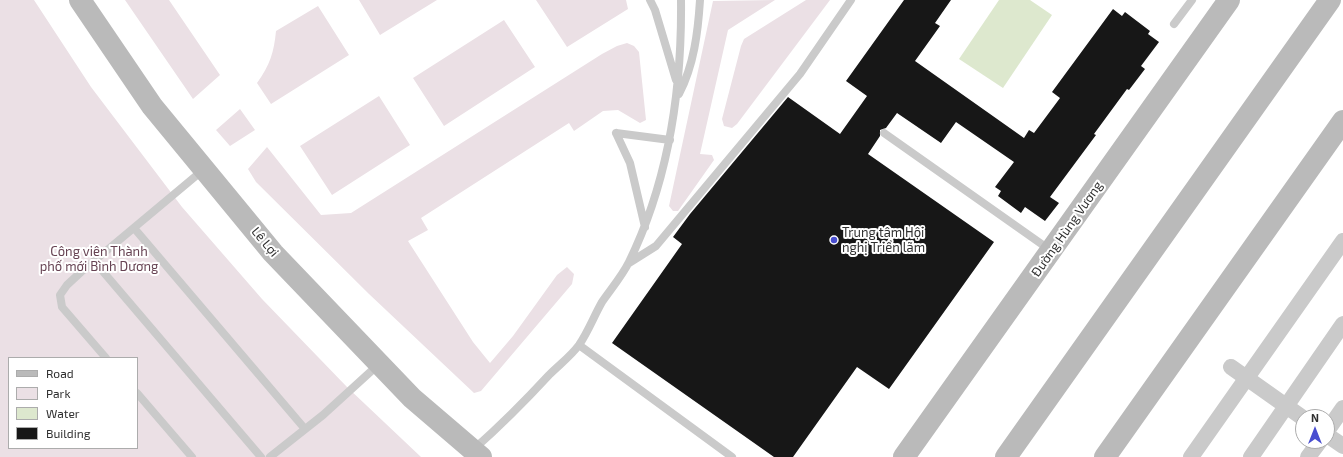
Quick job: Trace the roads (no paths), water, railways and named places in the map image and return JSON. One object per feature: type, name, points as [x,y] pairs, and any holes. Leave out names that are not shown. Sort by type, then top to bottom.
[{"type":"main road","name":"Lê Lợi","points":[[80,0],[152,106],[273,253],[412,398],[477,454]]},
{"type":"main road","name":"Đường Hùng Vương","points":[[904,457],[1229,0]]},
{"type":"main road","points":[[1006,457],[1330,0]]},
{"type":"main road","points":[[1105,457],[1343,121]]},
{"type":"street","points":[[1188,455],[1247,378],[1343,241]]},
{"type":"street","points":[[1251,457],[1342,326]]},
{"type":"street","points":[[1231,367],[1295,412]]},
{"type":"street","points":[[1335,420],[1343,408]]},
{"type":"lane","points":[[650,0],[655,10],[678,84]]},
{"type":"lane","points":[[477,454],[505,421],[579,345],[602,302],[629,264],[645,227],[660,184],[670,140],[677,98],[681,43],[681,0]]},
{"type":"lane","points":[[677,98],[685,82],[697,39],[700,0]]},
{"type":"lane","points":[[629,264],[656,246],[800,74],[851,0]]},
{"type":"lane","points":[[1174,24],[1192,0]]},
{"type":"lane","points":[[645,227],[630,163],[616,133],[670,140]]},
{"type":"lane","points":[[884,133],[1051,251]]},
{"type":"lane","points":[[105,357],[62,307],[60,295],[67,285],[204,169]]},
{"type":"lane","points":[[134,228],[305,429]]},
{"type":"lane","points":[[94,262],[261,457]]},
{"type":"lane","points":[[579,345],[732,457]]},
{"type":"lane","points":[[270,457],[324,415],[379,364]]},
{"type":"lane","points":[[138,394],[192,457]]},
{"type":"water","points":[[999,0],[1030,0],[1052,15],[1003,88],[959,59]]},
{"type":"place","name":"Trung tâm Hội nghị Triển lãm","points":[[834,240]]},
{"type":"park label","name":"Công viên Thành phố mới Bình Dương","points":[[99,260]]}]
